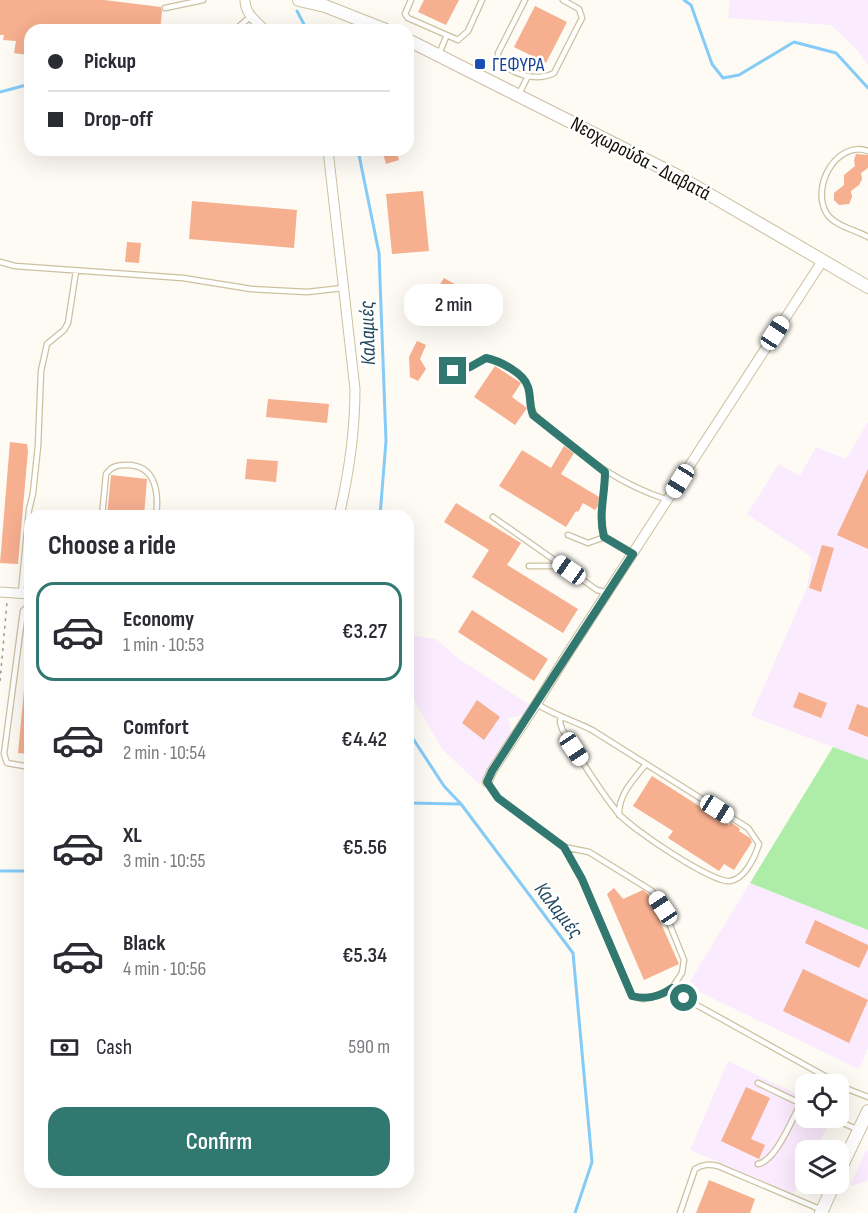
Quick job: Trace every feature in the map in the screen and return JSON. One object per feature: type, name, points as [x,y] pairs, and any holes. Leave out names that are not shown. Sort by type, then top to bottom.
[{"type":"street","points":[[245,0],[245,7],[250,17],[258,24]]},
{"type":"street","points":[[299,0],[325,6],[371,24]]},
{"type":"street","name":"Νεοχωρούδα - Διαβατά","points":[[414,43],[676,175],[868,287]]},
{"type":"street","points":[[329,156],[355,388],[355,420],[350,464],[340,510]]},
{"type":"street","points":[[487,782],[823,260]]},
{"type":"street","points":[[4,592],[24,593]]},
{"type":"street","points":[[849,1151],[868,1111]]},
{"type":"street","points":[[821,1212],[829,1194]]},
{"type":"lane","points":[[165,8],[203,0]]},
{"type":"lane","points":[[411,0],[405,14],[408,18],[446,37],[458,40],[468,32],[482,0]]},
{"type":"lane","points":[[525,0],[498,52],[498,57],[508,68],[539,78],[554,73],[582,18],[579,9],[564,0]]},
{"type":"lane","points":[[242,24],[250,17]]},
{"type":"lane","points":[[439,54],[446,37]]},
{"type":"lane","points":[[519,94],[528,76]]},
{"type":"lane","points":[[868,151],[859,148],[847,151],[837,158],[822,183],[821,195],[831,219],[868,237]]},
{"type":"lane","points":[[0,262],[15,266],[183,278],[251,289],[308,292],[344,288]]},
{"type":"lane","points":[[29,510],[38,446],[41,371],[47,344],[69,323],[76,271]]},
{"type":"lane","points":[[453,371],[470,367],[486,358],[497,361],[523,378],[528,386],[533,415],[605,472],[647,493],[668,500]]},
{"type":"lane","points":[[103,510],[106,474],[110,468],[116,465],[137,465],[152,478],[157,494],[156,510]]},
{"type":"lane","points":[[605,472],[600,516],[604,537],[633,554]]},
{"type":"lane","points":[[493,517],[597,590],[608,593]]},
{"type":"lane","points":[[568,535],[588,543],[604,537]]},
{"type":"lane","points":[[529,566],[555,566],[569,570]]},
{"type":"lane","points":[[24,610],[4,754],[7,763],[24,766]]},
{"type":"lane","points":[[537,703],[592,729],[748,828],[759,843],[757,852],[739,878],[729,882],[718,880],[670,852],[619,815],[562,729],[561,716]]},
{"type":"lane","points":[[619,815],[619,806],[626,790],[646,764]]},
{"type":"lane","points":[[487,782],[498,798],[564,847],[582,879],[632,996],[643,999],[663,994],[672,988],[682,974],[684,960],[663,908],[652,891],[589,852],[564,847]]},
{"type":"lane","points":[[672,988],[684,998],[850,1090],[868,1097]]},
{"type":"lane","points":[[758,1083],[795,1101]]},
{"type":"lane","points":[[758,1164],[767,1161],[776,1150],[795,1118]]},
{"type":"lane","points":[[849,1126],[859,1130]]},
{"type":"lane","points":[[680,1213],[695,1169],[708,1164],[718,1166],[821,1212]]},
{"type":"path","points":[[0,681],[4,592]]},
{"type":"shaded area","points":[[730,0],[868,0],[868,65],[858,51],[831,25],[728,18]]},
{"type":"shaded area","points":[[868,422],[868,760],[751,716],[807,588],[812,557],[747,514],[779,464],[800,476],[816,447],[846,459]]},
{"type":"shaded area","points":[[414,636],[436,639],[459,659],[530,705],[523,715],[508,718],[512,735],[479,784],[442,749],[414,700]]},
{"type":"shaded area","points":[[750,883],[868,929],[868,1048],[859,1069],[687,986]]},
{"type":"shaded area","points":[[728,1061],[795,1093],[795,1128],[827,1128],[820,1140],[795,1140],[795,1190],[793,1194],[690,1150]]},
{"type":"shaded area","points":[[868,1150],[868,1181],[850,1186],[865,1153]]},
{"type":"green space","points":[[833,747],[868,760],[868,930],[750,883]]},
{"type":"building","points":[[0,0],[104,0],[161,7],[162,12],[161,24],[24,24],[24,55],[14,53],[16,41],[3,40],[4,35],[0,35]]},
{"type":"building","points":[[424,0],[459,0],[446,25],[418,12]]},
{"type":"building","points":[[535,6],[567,22],[546,63],[514,47]]},
{"type":"building","points":[[856,154],[868,155],[868,168],[861,173],[862,179],[859,185],[851,191],[852,197],[849,204],[839,205],[834,200],[834,193],[844,185],[844,175],[855,166]]},
{"type":"building","points":[[384,156],[398,156],[399,160],[386,164]]},
{"type":"building","points":[[423,191],[429,251],[392,254],[386,194]]},
{"type":"building","points":[[192,201],[297,210],[294,248],[189,239]]},
{"type":"building","points":[[127,242],[141,243],[139,263],[125,262]]},
{"type":"building","points":[[444,278],[458,286],[453,294],[439,286]]},
{"type":"building","points":[[417,341],[426,345],[420,359],[426,369],[418,381],[410,377],[409,357]]},
{"type":"building","points":[[495,366],[521,383],[512,397],[527,408],[515,425],[474,397]]},
{"type":"building","points":[[268,399],[329,404],[327,423],[266,417]]},
{"type":"building","points":[[10,442],[27,444],[28,451],[18,564],[0,563]]},
{"type":"building","points":[[564,446],[574,453],[561,474],[599,497],[595,510],[583,503],[566,527],[499,486],[522,450],[551,468]]},
{"type":"building","points":[[247,459],[278,461],[276,482],[245,479]]},
{"type":"building","points":[[868,469],[868,549],[837,535]]},
{"type":"building","points":[[111,475],[147,479],[144,510],[108,510]]},
{"type":"building","points":[[456,503],[521,543],[507,565],[578,609],[563,633],[472,577],[489,550],[444,522]]},
{"type":"building","points":[[822,545],[834,548],[821,592],[809,588]]},
{"type":"building","points":[[472,610],[548,659],[534,681],[458,632]]},
{"type":"building","points":[[24,690],[24,754],[18,753]]},
{"type":"building","points":[[799,692],[827,703],[821,718],[793,707]]},
{"type":"building","points":[[477,700],[500,717],[484,740],[462,723]]},
{"type":"building","points":[[857,704],[868,708],[868,737],[848,729]]},
{"type":"building","points":[[652,776],[729,825],[730,822],[738,827],[739,831],[750,838],[752,842],[734,870],[724,864],[719,871],[668,838],[673,831],[633,806]]},
{"type":"building","points":[[614,888],[623,899],[643,890],[648,894],[679,964],[644,980],[607,894]]},
{"type":"building","points":[[815,920],[868,945],[859,968],[805,943]]},
{"type":"building","points":[[803,969],[868,1000],[849,1043],[783,1011]]},
{"type":"building","points":[[746,1087],[770,1098],[751,1139],[765,1145],[759,1159],[721,1141]]},
{"type":"building","points":[[709,1180],[755,1199],[750,1213],[696,1213]]},
{"type":"waterway","points":[[684,0],[691,5],[712,64],[723,78],[739,75],[794,42],[836,53],[868,88]]},
{"type":"waterway","name":"Καλαμιές","points":[[297,11],[304,24]]},
{"type":"waterway","points":[[0,92],[24,86]]},
{"type":"waterway","name":"Καλαμιές","points":[[359,156],[379,253],[386,441],[380,510]]},
{"type":"waterway","name":"Καλαμιές","points":[[414,740],[444,786],[461,804],[573,953],[592,1162],[575,1213]]},
{"type":"waterway","points":[[414,803],[460,804]]},
{"type":"waterway","points":[[0,871],[24,871]]},
{"type":"place","name":"ΓΕΦΥΡΑ","points":[[480,64]]},
{"type":"route","points":[[453,371],[470,367],[486,358],[497,361],[523,378],[528,386],[533,415],[605,472],[600,516],[604,537],[633,554],[487,782],[498,798],[564,847],[582,879],[632,996],[643,999],[663,994],[672,988],[684,998]]}]
